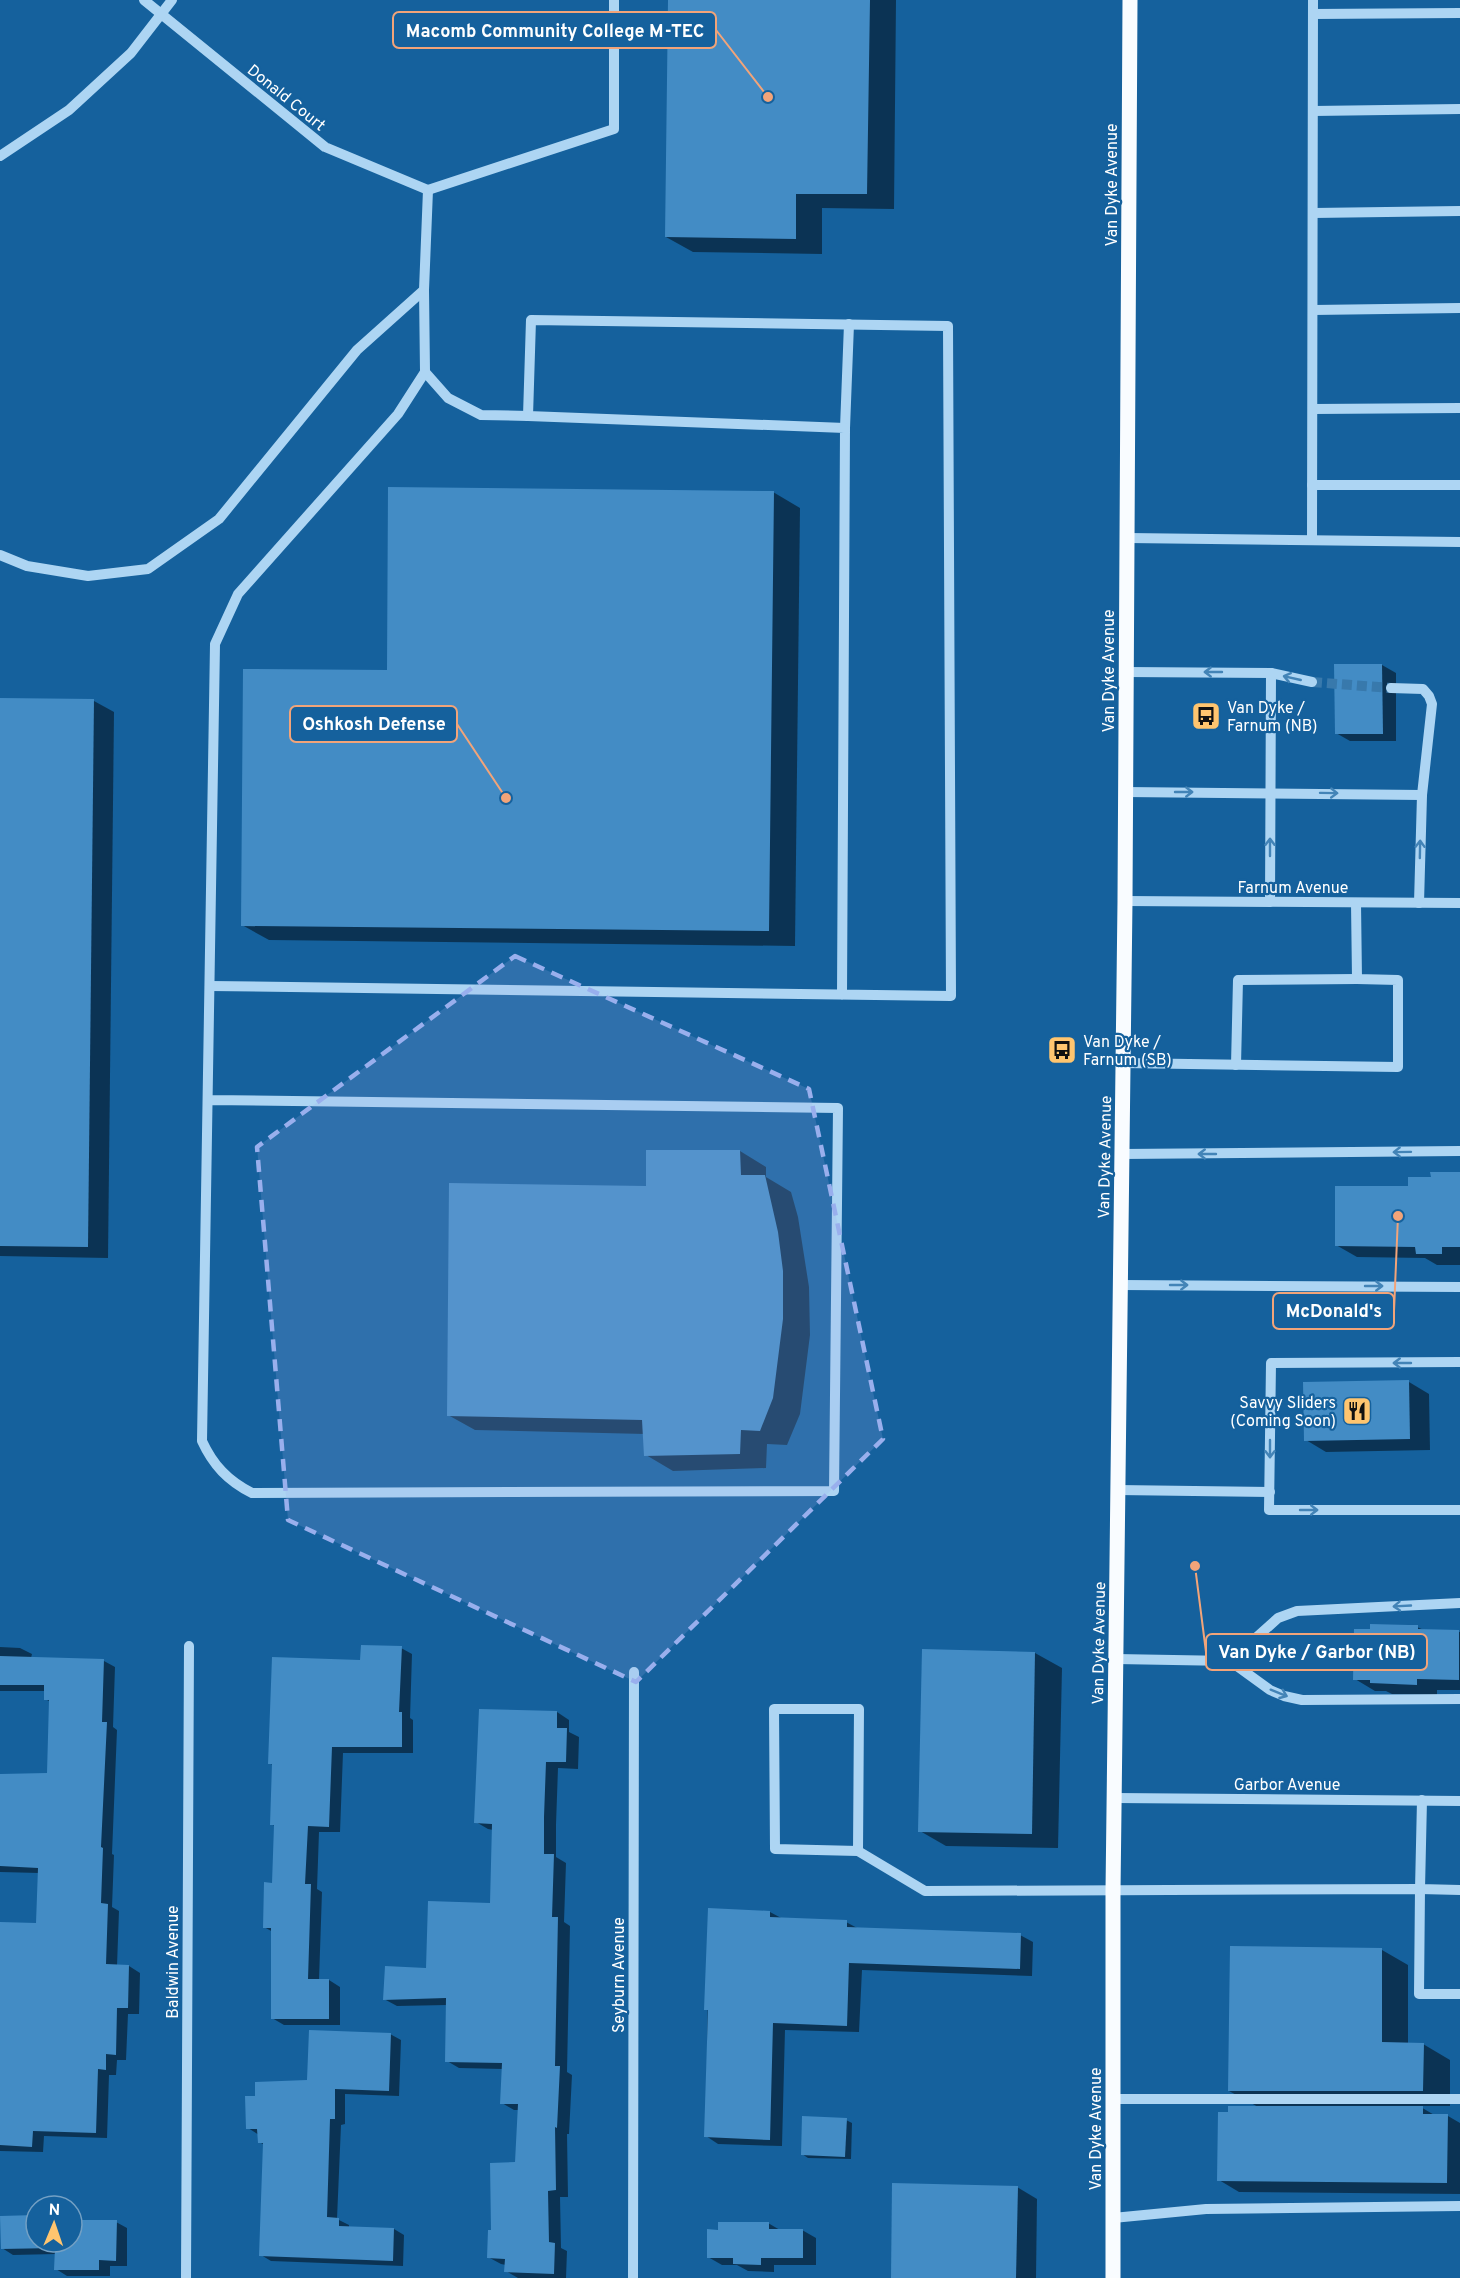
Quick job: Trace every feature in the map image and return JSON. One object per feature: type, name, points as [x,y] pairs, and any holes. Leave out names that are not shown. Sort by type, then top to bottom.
[{"type":"main road","name":"Van Dyke Avenue","points":[[1113,2278],[1113,1892],[1125,901],[1130,0]]},
{"type":"street","name":"Donald Court","points":[[144,0],[325,147],[428,190]]},
{"type":"street","points":[[0,156],[69,110],[131,52],[172,0]]},
{"type":"street","points":[[208,1100],[838,1108],[834,1491],[252,1492],[237,1485],[210,1458],[202,1441],[215,644],[238,594],[398,414],[425,372],[424,290],[428,190],[614,129],[614,0]]},
{"type":"street","points":[[1312,540],[1313,0]]},
{"type":"street","points":[[1313,14],[1460,13]]},
{"type":"street","points":[[1313,111],[1460,109]]},
{"type":"street","points":[[1313,213],[1460,211]]},
{"type":"street","points":[[0,555],[27,566],[88,576],[148,569],[219,519],[357,350],[424,290]]},
{"type":"street","points":[[1313,310],[1460,308]]},
{"type":"street","points":[[210,986],[951,996],[948,326],[531,320],[528,416]]},
{"type":"street","points":[[842,995],[845,429],[849,324]]},
{"type":"street","points":[[425,372],[448,399],[481,415],[845,429]]},
{"type":"street","points":[[1313,409],[1460,408]]},
{"type":"street","points":[[1312,485],[1460,485]]},
{"type":"street","points":[[1128,538],[1460,542]]},
{"type":"street","points":[[1126,672],[1271,673],[1312,682]]},
{"type":"street","points":[[1270,902],[1271,673]]},
{"type":"street","points":[[1391,687],[1423,689],[1432,705],[1422,795],[1419,903]]},
{"type":"street","points":[[1125,792],[1422,795]]},
{"type":"street","name":"Farnum Avenue","points":[[1125,901],[1460,903]]},
{"type":"street","points":[[1356,903],[1357,979]]},
{"type":"street","points":[[1123,1063],[1236,1065],[1398,1067],[1398,980],[1238,980],[1236,1065]]},
{"type":"street","points":[[1122,1154],[1460,1151]]},
{"type":"street","points":[[1121,1285],[1460,1287]]},
{"type":"street","points":[[1460,1362],[1271,1364],[1269,1510],[1460,1510]]},
{"type":"street","points":[[1118,1490],[1270,1492]]},
{"type":"street","points":[[1230,1661],[1278,1618],[1297,1611],[1460,1603]]},
{"type":"street","name":"Baldwin Avenue","points":[[186,2278],[189,1646]]},
{"type":"street","points":[[1116,1659],[1230,1661],[1270,1690],[1302,1700],[1460,1699]]},
{"type":"street","name":"Seyburn Avenue","points":[[633,2278],[634,1672]]},
{"type":"street","points":[[858,1851],[859,1709],[774,1709],[775,1849],[858,1851],[925,1891],[1460,1890]]},
{"type":"street","name":"Garbor Avenue","points":[[1115,1798],[1460,1801]]},
{"type":"street","points":[[1422,1800],[1419,1994],[1460,1994]]},
{"type":"street","points":[[1113,2099],[1460,2099]]},
{"type":"street","points":[[1113,2218],[1206,2209],[1460,2206]]},
{"type":"highlighted area","points":[[515,956],[809,1089],[883,1439],[636,1682],[288,1520],[257,1147]]},
{"type":"building","points":[[668,0],[870,0],[867,194],[796,194],[796,239],[665,237]]},
{"type":"building","points":[[388,487],[774,491],[769,931],[241,926],[243,669],[387,670]]},
{"type":"building","points":[[1334,664],[1382,664],[1383,734],[1335,734]]},
{"type":"building","points":[[0,698],[94,699],[88,1247],[0,1246]]},
{"type":"building","points":[[646,1150],[740,1150],[741,1175],[765,1175],[778,1232],[783,1271],[783,1319],[773,1398],[760,1431],[741,1430],[740,1454],[644,1456],[642,1420],[447,1416],[449,1183],[646,1186]]},
{"type":"building","points":[[1430,1172],[1460,1172],[1460,1247],[1442,1247],[1442,1254],[1416,1254],[1415,1247],[1335,1246],[1335,1186],[1408,1186],[1408,1177],[1431,1177]]},
{"type":"building","name":"Savvy Sliders (Coming Soon)","points":[[1409,1380],[1410,1439],[1304,1441],[1303,1382]]},
{"type":"building","points":[[1370,1624],[1418,1625],[1418,1629],[1459,1630],[1459,1680],[1417,1679],[1417,1685],[1353,1680],[1354,1629],[1370,1629]]},
{"type":"building","points":[[361,1645],[402,1646],[399,1712],[402,1712],[402,1747],[332,1747],[329,1827],[308,1826],[305,1884],[311,1884],[308,1979],[329,1979],[329,2019],[271,2019],[271,1928],[263,1928],[264,1882],[272,1883],[274,1825],[270,1825],[272,1764],[268,1764],[272,1657],[360,1660]]},
{"type":"building","points":[[922,1649],[1035,1652],[1032,1834],[918,1832]]},
{"type":"building","points":[[0,1656],[104,1659],[102,1722],[107,1722],[101,1847],[103,1848],[101,1903],[108,1904],[106,1964],[129,1965],[128,2008],[117,2008],[116,2055],[106,2054],[106,2070],[98,2069],[96,2133],[33,2131],[32,2147],[0,2145],[0,1922],[36,1923],[38,1868],[0,1866],[0,1774],[47,1773],[49,1700],[44,1700],[44,1685],[0,1685]]},
{"type":"building","points":[[479,1709],[557,1711],[557,1728],[567,1728],[566,1762],[546,1762],[544,1817],[544,1854],[554,1854],[552,1917],[558,1917],[555,2066],[560,2066],[557,2128],[555,2127],[556,2190],[548,2191],[549,2242],[555,2243],[554,2274],[504,2272],[505,2259],[487,2258],[488,2230],[491,2230],[490,2163],[515,2162],[518,2104],[500,2104],[502,2063],[445,2062],[446,1998],[383,2000],[385,1966],[426,1968],[428,1901],[490,1903],[492,1824],[474,1823]]},
{"type":"building","points":[[708,1908],[770,1911],[770,1917],[847,1920],[847,1927],[1021,1933],[1020,1969],[849,1963],[847,2026],[773,2023],[770,2140],[704,2137],[708,2010],[704,2010]]},
{"type":"building","points":[[1230,1946],[1382,1948],[1382,2042],[1424,2043],[1423,2091],[1228,2091]]},
{"type":"building","points":[[309,2030],[391,2033],[389,2091],[335,2089],[335,2119],[330,2119],[327,2217],[339,2218],[339,2226],[394,2228],[393,2261],[259,2256],[263,2143],[258,2143],[257,2129],[246,2129],[245,2096],[255,2096],[255,2082],[307,2080]]},
{"type":"building","points":[[1228,2106],[1423,2106],[1423,2114],[1448,2114],[1447,2183],[1217,2181],[1218,2112],[1228,2112]]},
{"type":"building","points":[[802,2116],[847,2118],[845,2157],[801,2155]]},
{"type":"building","points":[[892,2183],[1018,2186],[1016,2278],[891,2278]]},
{"type":"building","points":[[24,2215],[24,2249],[1,2249],[0,2216]]},
{"type":"building","points":[[84,2220],[117,2220],[116,2261],[99,2260],[99,2270],[54,2270],[55,2254],[84,2254]]},
{"type":"building","points":[[718,2222],[769,2222],[769,2229],[803,2229],[803,2258],[761,2258],[761,2265],[733,2264],[733,2258],[707,2258],[707,2229],[718,2230]]},
{"type":"tunnel","points":[[1312,682],[1391,688]]},
{"type":"place","name":"Macomb Community College M-TEC","points":[[768,97]]},
{"type":"place","name":"Van Dyke / Farnum (NB)","points":[[1206,716]]},
{"type":"place","name":"Oshkosh Defense","points":[[506,798]]},
{"type":"place","name":"Van Dyke / Farnum (SB)","points":[[1062,1050]]},
{"type":"place","name":"McDonald's","points":[[1398,1216]]},
{"type":"place","name":"Savvy Sliders (Coming Soon)","points":[[1357,1411]]},
{"type":"place","name":"Van Dyke / Garbor (NB)","points":[[1195,1566]]}]
